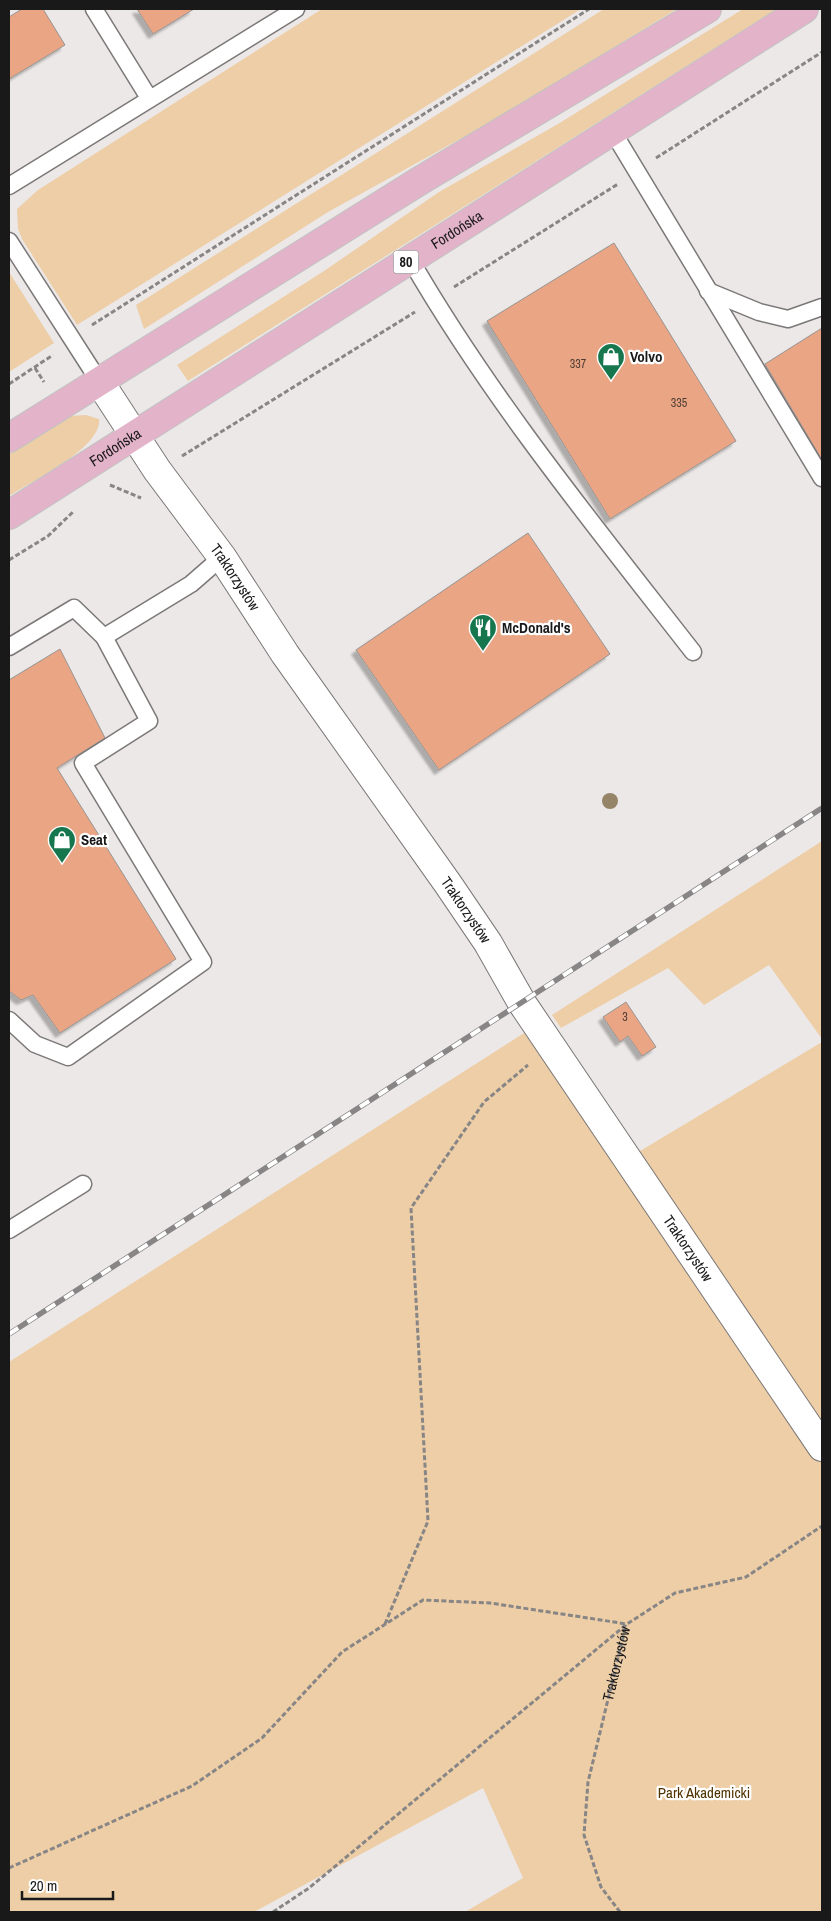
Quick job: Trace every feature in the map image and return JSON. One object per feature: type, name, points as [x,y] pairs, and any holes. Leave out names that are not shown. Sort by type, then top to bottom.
[{"type":"main road","points":[[9,438],[421,180],[707,9]]},
{"type":"main road","name":"Fordońska","points":[[9,515],[804,9]]},
{"type":"street","name":"Traktorzystów","points":[[99,381],[157,470],[222,557],[285,654],[488,943],[522,1003],[822,1447]]},
{"type":"lane","points":[[94,9],[149,98]]},
{"type":"lane","points":[[9,186],[296,9]]},
{"type":"lane","points":[[613,132],[822,478]]},
{"type":"lane","points":[[9,241],[99,381]]},
{"type":"lane","points":[[410,259],[461,342],[562,483],[693,652]]},
{"type":"lane","points":[[708,291],[759,312],[788,319],[822,306]]},
{"type":"lane","points":[[104,638],[191,584],[222,557]]},
{"type":"lane","points":[[9,647],[74,608],[104,638],[149,721],[83,763],[203,962],[68,1057],[35,1044],[9,1020]]},
{"type":"lane","points":[[9,1230],[83,1184]]},
{"type":"path","points":[[9,384],[45,362],[72,337],[589,9]]},
{"type":"path","points":[[157,470],[209,441],[434,300],[822,52]]},
{"type":"path","points":[[9,560],[48,536],[76,509]]},
{"type":"path","points":[[385,1625],[428,1521],[411,1208],[484,1102],[533,1061]]},
{"type":"path","name":"Traktorzystów","points":[[620,1912],[601,1887],[584,1835],[588,1782],[626,1624],[675,1593],[746,1577],[822,1526]]},
{"type":"path","points":[[9,1868],[192,1786],[262,1738],[342,1652],[423,1600],[490,1603],[626,1624]]},
{"type":"path","points":[[274,1912],[310,1888],[626,1624]]},
{"type":"green space","points":[[322,9],[581,9],[77,325],[22,239],[18,229],[17,209],[38,190]]},
{"type":"green space","points":[[604,9],[677,9],[500,117],[328,212],[144,329],[136,305]]},
{"type":"green space","points":[[743,9],[777,9],[188,381],[177,365],[324,271],[439,192],[558,124]]},
{"type":"green space","points":[[9,272],[54,343],[9,372]]},
{"type":"green space","points":[[86,415],[99,419],[97,430],[90,441],[64,463],[9,496],[9,454],[70,416]]},
{"type":"green space","points":[[822,841],[822,1039],[769,965],[704,1005],[668,968],[561,1028],[552,1015]]},
{"type":"green space","name":"Park Akademicki","points":[[524,1033],[620,1163],[822,1042],[822,1912],[465,1912],[523,1878],[483,1788],[254,1912],[9,1912],[9,1362]]},
{"type":"building","points":[[22,9],[43,9],[65,45],[9,79],[9,17]]},
{"type":"building","points":[[137,9],[194,9],[153,34]]},
{"type":"building","name":"Volvo","points":[[614,243],[736,441],[610,519],[487,321]]},
{"type":"building","points":[[822,328],[822,460],[765,364]]},
{"type":"building","name":"McDonald's","points":[[528,533],[610,654],[439,770],[356,650]]},
{"type":"building","name":"Seat","points":[[60,649],[105,738],[57,768],[176,959],[60,1033],[33,995],[21,1000],[9,991],[9,680]]},
{"type":"building","points":[[626,1002],[656,1047],[642,1056],[628,1036],[620,1042],[603,1017]]},
{"type":"railway","points":[[9,1334],[822,808]]},
{"type":"place","name":"Volvo","points":[[611,381]]},
{"type":"place","name":"McDonald's","points":[[483,652]]},
{"type":"place","name":"Seat","points":[[62,864]]}]
